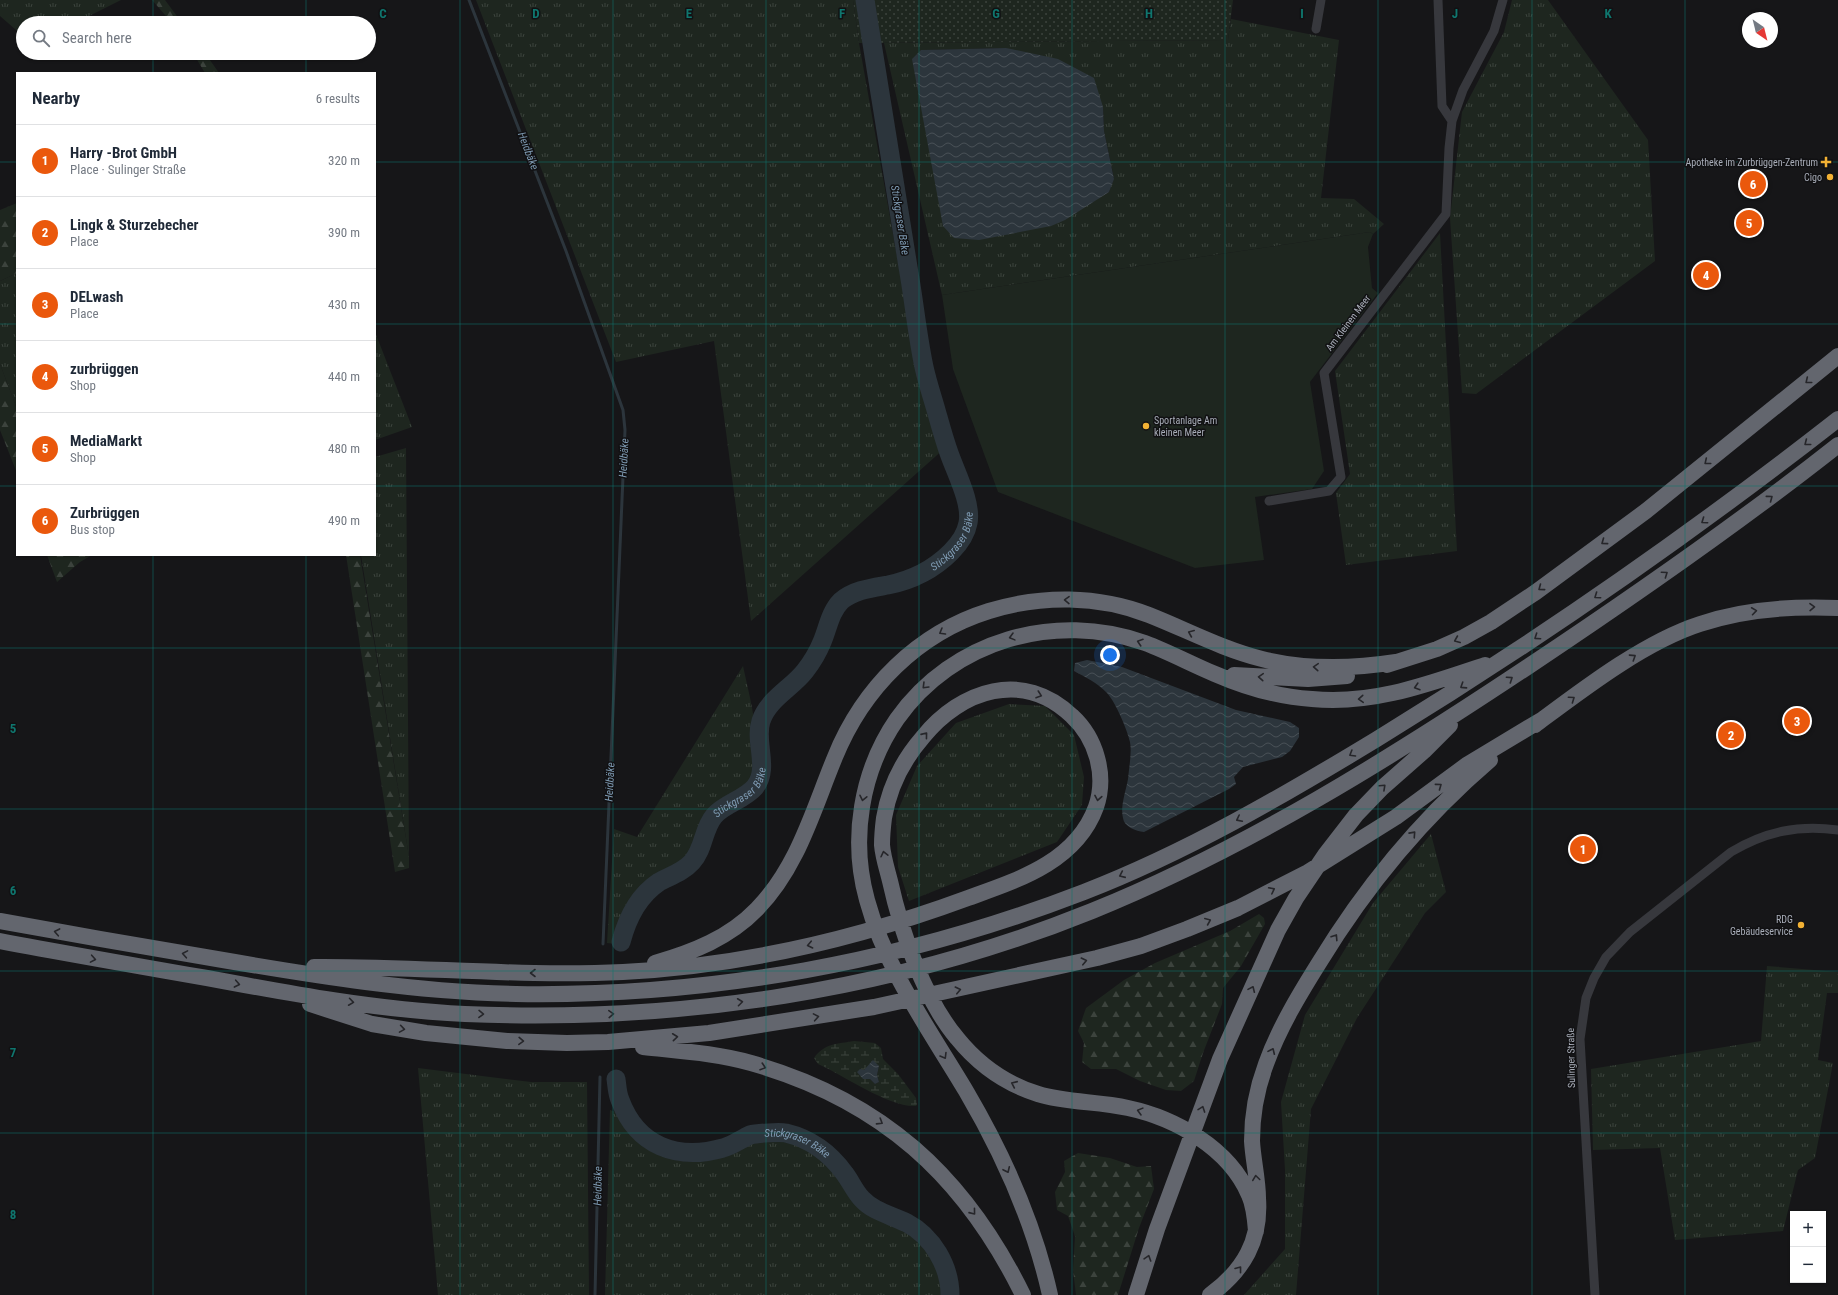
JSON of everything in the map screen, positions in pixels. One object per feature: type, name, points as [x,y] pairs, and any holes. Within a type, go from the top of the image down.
[{"type":"highway","points":[[1215,674],[1308,679],[1329,678],[1373,670],[1436,649],[1464,637],[1491,622],[1536,592],[1646,511],[1838,356]]},
{"type":"highway","points":[[0,921],[266,968],[404,987],[462,992],[516,994],[572,994],[655,990],[707,985],[857,961],[933,942],[1012,918],[1088,891],[1172,853],[1248,814],[1324,771],[1507,657],[1710,516],[1838,418]]},
{"type":"highway","points":[[0,941],[271,990],[397,1008],[464,1014],[595,1014],[658,1011],[766,999],[864,981],[940,961],[1019,938],[1093,910],[1172,875],[1251,835],[1331,791],[1466,708],[1633,597],[1735,525],[1838,445]]},
{"type":"highway","points":[[621,972],[694,951],[724,936],[756,910],[776,886],[796,852],[843,738],[854,717],[874,688],[898,663],[925,643],[971,617],[1020,603],[1053,600],[1087,601],[1108,604],[1147,615],[1219,646],[1263,659],[1307,666],[1347,668],[1396,662]]},
{"type":"highway","points":[[1210,1295],[1229,1280],[1241,1266],[1250,1251],[1256,1230],[1259,1205],[1252,1142],[1253,1122],[1255,1106],[1266,1064],[1295,1004],[1347,919],[1399,850],[1452,793],[1507,745],[1635,655],[1668,637],[1699,624],[1740,613],[1809,607],[1838,608]]},
{"type":"highway","points":[[1050,1295],[1023,1207],[999,1152],[966,1091],[924,1023],[888,957],[866,898],[861,869],[859,840],[861,810],[867,781],[877,753],[891,727],[908,704],[930,682],[956,662],[979,649],[1006,639],[1029,633],[1085,630],[1109,633],[1145,643],[1215,674],[1256,689],[1314,700],[1364,699],[1397,693],[1507,657]]},
{"type":"highway","points":[[266,968],[357,967],[512,973],[621,972],[701,966],[848,937],[925,914],[1001,886],[1042,867],[1067,851],[1088,827],[1098,801],[1100,775],[1094,748],[1080,723],[1060,704],[1038,694],[1014,689],[987,692],[960,703],[934,723],[909,753],[893,783],[884,817],[882,847],[892,892],[908,943],[920,973],[942,1017],[953,1034],[978,1060],[1008,1082],[1042,1095],[1127,1108],[1156,1116],[1176,1125],[1213,1149],[1234,1170],[1249,1193],[1255,1215],[1256,1230]]},
{"type":"highway","points":[[1136,1295],[1158,1229],[1220,1059],[1278,930],[1296,898],[1325,855],[1356,815],[1382,788],[1424,751],[1466,708]]},
{"type":"highway","points":[[271,990],[351,1018],[400,1029],[507,1041],[608,1042],[709,1034],[778,1024],[950,992],[1134,948],[1187,930],[1238,908],[1308,872],[1396,817],[1468,764],[1543,719]]},
{"type":"highway","points":[[608,1042],[699,1053],[750,1063],[798,1078],[842,1098],[888,1127],[928,1160],[980,1220],[1006,1259],[1023,1295]]},
{"type":"street","points":[[1316,29],[1321,0]]},
{"type":"street","name":"Am Kleinen Meer","points":[[1269,501],[1329,491],[1342,477],[1324,373],[1446,214],[1449,148],[1452,121],[1462,90],[1494,31],[1502,8],[1503,0]]},
{"type":"street","points":[[1438,3],[1442,106],[1452,121]]},
{"type":"street","name":"Sulinger Straße","points":[[1595,1295],[1580,1039],[1586,998],[1594,978],[1606,957],[1630,932],[1722,859],[1740,847],[1767,835],[1792,829],[1807,827],[1838,830]]},
{"type":"green space","points":[[0,0],[121,0],[89,16],[16,16],[16,30],[0,16]]},
{"type":"green space","points":[[152,0],[165,0],[177,16],[166,16]]},
{"type":"green space","points":[[476,0],[853,0],[859,43],[919,380],[945,448],[751,621],[714,341],[616,362]]},
{"type":"green space","points":[[853,0],[1233,0],[1228,40],[859,43]]},
{"type":"green space","points":[[1512,0],[1548,0],[1648,140],[1655,261],[1476,394],[1462,393],[1450,218],[1462,112],[1504,32]]},
{"type":"green space","points":[[1231,19],[1339,40],[1321,198],[1354,199],[1384,224],[1373,234],[1370,232],[942,295],[884,43],[1228,40]],"holes":[[[1006,48],[1103,107],[1104,131],[1114,178],[1109,192],[1087,205],[922,50]]]},
{"type":"green space","points":[[197,60],[210,60],[218,72],[204,72]]},
{"type":"green space","points":[[16,203],[16,273],[0,281],[0,210]]},
{"type":"green space","name":"Sportanlage Am kleinen Meer","points":[[1370,232],[1373,234],[1368,247],[1372,288],[1378,293],[1310,382],[1324,471],[1312,489],[1255,497],[1264,560],[1195,568],[998,492],[953,369],[942,295]]},
{"type":"green space","points":[[1440,233],[1457,551],[1346,565],[1336,493],[1350,474],[1335,371]]},
{"type":"green space","points":[[16,273],[16,406],[0,364],[0,281]]},
{"type":"green space","points":[[376,335],[412,427],[376,440]]},
{"type":"green space","points":[[0,364],[16,406],[16,470],[0,430]]},
{"type":"green space","points":[[406,448],[409,857],[361,556],[376,556],[376,457]]},
{"type":"green space","points":[[47,556],[90,556],[80,562],[57,582]]},
{"type":"green space","points":[[346,556],[360,556],[409,857],[409,868],[395,872]]},
{"type":"green space","points":[[743,666],[755,727],[757,752],[755,776],[748,787],[722,804],[713,813],[708,819],[692,851],[680,865],[650,881],[638,892],[623,918],[616,944],[607,943],[614,829],[637,837]]},
{"type":"green space","points":[[1009,704],[1045,706],[1074,735],[1084,777],[1082,805],[1057,842],[909,901],[898,867],[896,815],[917,766],[956,723]]},
{"type":"green space","points":[[1431,834],[1446,892],[1425,913],[1357,1018],[1311,1109],[1296,1295],[1244,1295],[1285,1249],[1285,1170],[1281,1102],[1305,1015],[1373,903]]},
{"type":"green space","points":[[1259,914],[1264,918],[1265,924],[1241,966],[1223,988],[1222,1004],[1194,1081],[1181,1091],[1166,1090],[1140,1081],[1116,1069],[1091,1069],[1082,1062],[1084,1043],[1078,1031],[1086,1008],[1124,980],[1155,963],[1230,931]]},
{"type":"green space","points":[[1767,966],[1838,972],[1838,993],[1827,993],[1818,1060],[1833,1063],[1815,1158],[1798,1170],[1783,1231],[1675,1240],[1660,1148],[1593,1150],[1591,1069],[1761,1041]]},
{"type":"green space","points":[[854,1041],[875,1043],[881,1048],[883,1059],[898,1074],[916,1098],[916,1106],[893,1102],[867,1090],[818,1064],[814,1058],[822,1049],[832,1045]],"holes":[[[869,1066],[879,1066],[877,1075],[879,1082],[875,1084],[870,1079],[863,1079],[861,1076],[864,1070]]]},
{"type":"green space","points":[[418,1068],[531,1082],[587,1082],[589,1295],[438,1295]]},
{"type":"green space","points":[[610,1110],[618,1113],[654,1153],[680,1161],[702,1157],[749,1141],[767,1140],[791,1143],[814,1153],[833,1167],[859,1203],[873,1213],[898,1223],[923,1238],[941,1263],[946,1284],[946,1295],[605,1295]]},
{"type":"green space","points":[[1078,1153],[1110,1158],[1137,1167],[1151,1166],[1154,1189],[1139,1228],[1118,1295],[1076,1295],[1073,1270],[1075,1236],[1068,1216],[1057,1210],[1055,1192],[1065,1172],[1064,1161]]},
{"type":"water","points":[[1006,48],[1058,59],[1094,78],[1103,107],[1104,131],[1114,179],[1109,192],[1065,220],[1051,226],[979,240],[954,238],[943,226],[912,59],[921,50]]},
{"type":"water","points":[[1087,660],[1122,667],[1236,710],[1290,722],[1299,728],[1299,737],[1290,751],[1282,757],[1243,767],[1234,777],[1236,784],[1229,789],[1144,832],[1134,830],[1126,824],[1122,813],[1130,760],[1131,746],[1129,737],[1117,709],[1107,693],[1096,683],[1074,671],[1075,663]]},
{"type":"water","points":[[873,1060],[879,1066],[877,1075],[879,1082],[875,1084],[870,1079],[863,1079],[857,1072],[860,1069],[864,1070]]},
{"type":"waterway","name":"Heidbäke","points":[[469,0],[566,251],[623,410],[625,430],[603,944]]},
{"type":"waterway","name":"Stickgraser Bäke","points":[[621,942],[630,917],[639,901],[645,894],[659,882],[681,871],[692,862],[699,851],[710,821],[714,816],[724,808],[746,795],[755,787],[761,772],[762,763],[759,729],[764,713],[769,706],[800,677],[810,664],[817,653],[837,605],[851,594],[869,588],[906,580],[930,569],[954,549],[966,531],[969,515],[966,497],[944,437],[922,355],[865,0]]},
{"type":"waterway","name":"Heidbäke","points":[[595,1295],[600,1077]]},
{"type":"waterway","name":"Stickgraser Bäke","points":[[616,1079],[619,1097],[627,1116],[637,1129],[648,1139],[675,1151],[706,1152],[726,1147],[750,1135],[763,1133],[786,1133],[812,1143],[826,1153],[839,1166],[862,1199],[877,1210],[907,1223],[932,1244],[947,1273],[950,1295]]},
{"type":"place","name":"Apotheke im Zurbrüggen-Zentrum","points":[[1826,162]]},
{"type":"place","name":"Cigo","points":[[1830,177]]},
{"type":"place","name":"Zurbrüggen","points":[[1753,184]]},
{"type":"place","name":"MediaMarkt","points":[[1749,223]]},
{"type":"place","name":"zurbrüggen","points":[[1706,275]]},
{"type":"place","name":"Sportanlage Am kleinen Meer","points":[[1146,426]]},
{"type":"place","name":"DELwash","points":[[1797,721]]},
{"type":"place","name":"Lingk & Sturzebecher","points":[[1731,735]]},
{"type":"place","name":"Harry -Brot GmbH","points":[[1583,849]]},
{"type":"place","name":"RDG Gebäudeservice","points":[[1801,925]]}]
